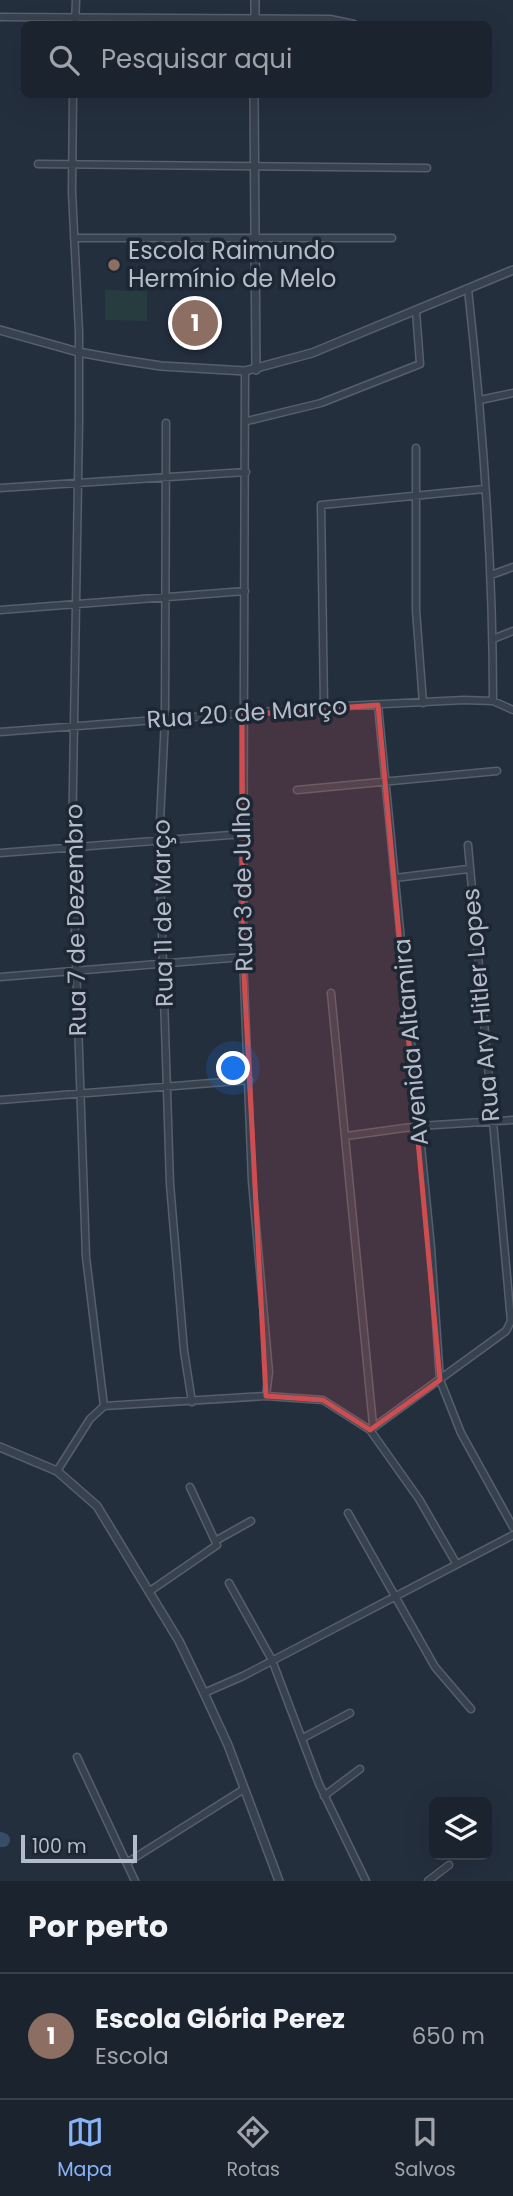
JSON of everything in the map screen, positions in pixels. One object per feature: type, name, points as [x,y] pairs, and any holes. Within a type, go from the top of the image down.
[{"type":"street","points":[[75,21],[76,0]]},
{"type":"street","points":[[255,0],[255,21]]},
{"type":"street","points":[[0,17],[346,21]]},
{"type":"street","name":"Rua 7 de Dezembro","points":[[74,98],[74,238],[78,352],[72,846],[86,1257],[104,1406]]},
{"type":"street","points":[[254,98],[252,239],[256,370]]},
{"type":"street","points":[[38,163],[427,168]]},
{"type":"street","points":[[74,238],[392,238]]},
{"type":"street","points":[[0,330],[78,352],[161,366],[256,370],[313,353],[513,270]]},
{"type":"street","points":[[468,289],[480,400],[491,575],[493,701],[513,710]]},
{"type":"street","points":[[247,421],[321,403],[420,364],[416,311]]},
{"type":"street","name":"Rua 3 de Julho","points":[[245,371],[247,421],[242,715],[243,957],[252,1181],[269,1372],[266,1396]]},
{"type":"street","points":[[480,400],[513,393]]},
{"type":"street","name":"Rua 11 de Março","points":[[166,423],[165,719],[159,842],[172,1222],[192,1402]]},
{"type":"street","points":[[416,448],[416,611],[423,703]]},
{"type":"street","points":[[0,488],[246,472]]},
{"type":"street","points":[[324,707],[321,505],[484,489]]},
{"type":"street","points":[[491,575],[513,567]]},
{"type":"street","points":[[0,610],[245,591]]},
{"type":"street","points":[[493,639],[513,631]]},
{"type":"street","name":"Rua 20 de Março","points":[[0,732],[74,724],[242,715],[324,707],[493,701]]},
{"type":"street","name":"Avenida Altamira","points":[[379,705],[440,1380],[461,1433],[513,1527]]},
{"type":"street","points":[[296,790],[497,771]]},
{"type":"street","points":[[0,853],[243,834]]},
{"type":"street","name":"Rua Ary Hitler Lopes","points":[[440,1380],[506,1331],[511,1316],[468,869],[468,845]]},
{"type":"street","points":[[396,878],[468,869]]},
{"type":"street","points":[[0,977],[243,957]]},
{"type":"street","points":[[331,993],[371,1427]]},
{"type":"street","points":[[0,1100],[249,1080]]},
{"type":"street","points":[[346,1136],[419,1126],[513,1120]]},
{"type":"street","points":[[371,1427],[440,1380]]},
{"type":"street","points":[[57,1471],[90,1419],[104,1406],[266,1396],[323,1399],[371,1427],[419,1499],[456,1563]]},
{"type":"street","points":[[0,1447],[57,1471],[97,1506],[150,1591],[204,1692],[279,1881]]},
{"type":"street","points":[[190,1487],[217,1542]]},
{"type":"street","points":[[348,1513],[435,1667],[471,1709]]},
{"type":"street","points":[[150,1591],[217,1542],[251,1521]]},
{"type":"street","points":[[204,1692],[272,1660],[513,1535]]},
{"type":"street","points":[[229,1583],[272,1660],[324,1796],[366,1881]]},
{"type":"street","points":[[303,1738],[350,1713]]},
{"type":"street","points":[[77,1757],[135,1881]]},
{"type":"street","points":[[324,1796],[360,1769]]},
{"type":"street","points":[[128,1862],[244,1789]]},
{"type":"street","points":[[428,1881],[449,1865]]},
{"type":"highlighted area","points":[[378,705],[440,1380],[370,1430],[323,1400],[266,1396],[243,957],[242,715]]},
{"type":"green space","points":[[105,290],[147,291],[147,321],[105,320]]},
{"type":"waterway","points":[[0,1839],[3,1840],[0,1840]]},
{"type":"place","name":"Escola Raimundo Hermínio de Melo","points":[[114,265]]},
{"type":"place","name":"Escola Glória Perez","points":[[195,323]]}]
